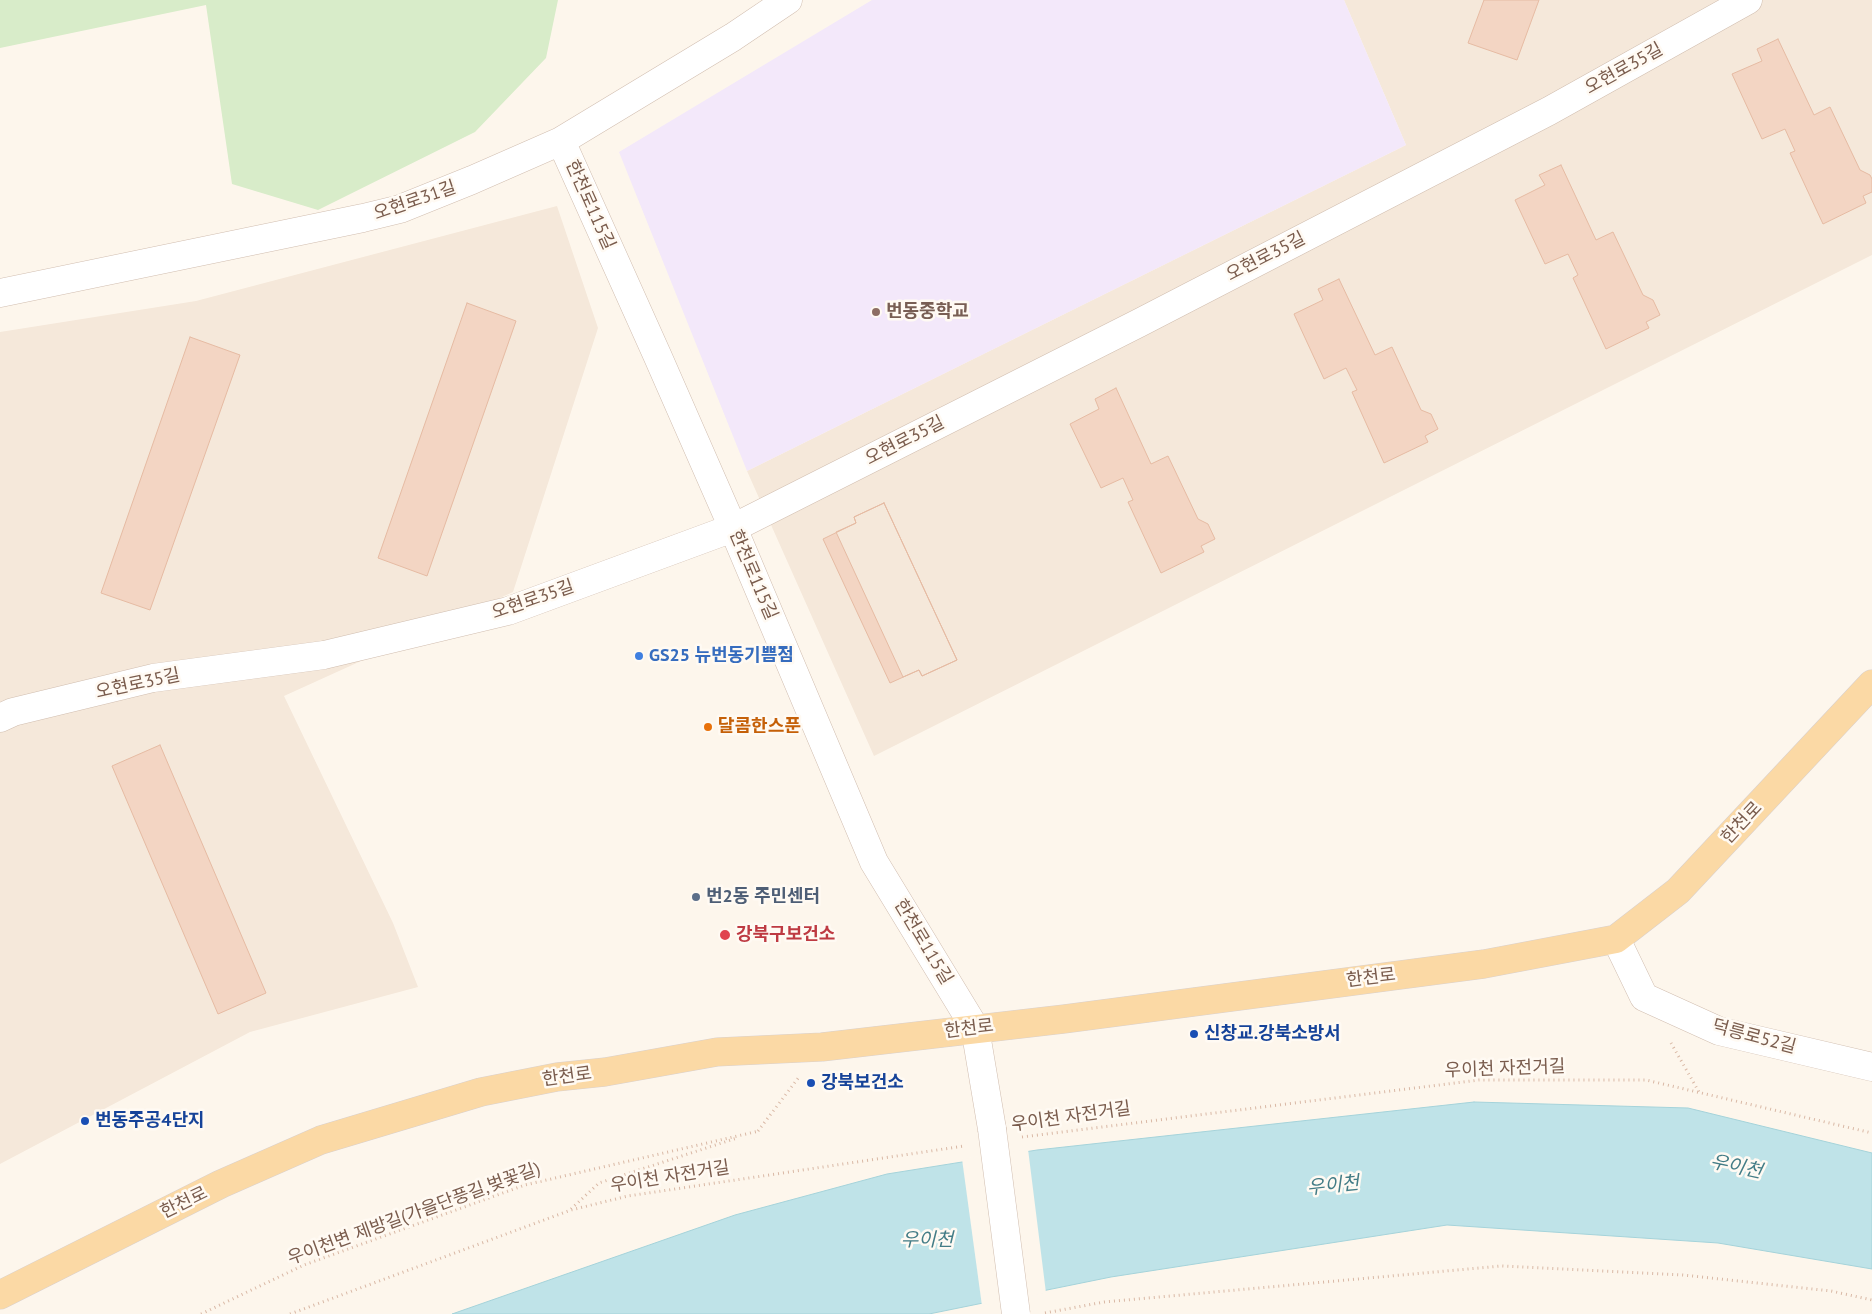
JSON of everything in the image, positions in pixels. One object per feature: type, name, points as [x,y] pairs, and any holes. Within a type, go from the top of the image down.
[{"type":"main road","name":"한천로","points":[[0,1295],[250,1171],[321,1140],[481,1092],[557,1077],[605,1072],[717,1052],[822,1047],[1064,1018],[1484,964],[1616,939],[1678,891],[1872,684]]},
{"type":"street","name":"오현로31길","points":[[0,293],[391,211],[472,180],[561,140],[725,42],[788,0]]},
{"type":"street","name":"오현로35길","points":[[0,718],[13,712],[153,678],[324,655],[508,612],[733,528],[1139,323],[1549,111],[1748,0]]},
{"type":"street","name":"한천로115길","points":[[561,140],[733,528],[874,862],[975,1028]]},
{"type":"street","name":"덕릉로52길","points":[[1616,939],[1644,997],[1719,1031],[1872,1067]]},
{"type":"street","points":[[975,1028],[1004,1133],[1016,1314]]},
{"type":"path","points":[[571,1210],[599,1183],[759,1131],[822,1047]]},
{"type":"path","name":"우이천 자전거길","points":[[1004,1133],[1479,1080],[1646,1080],[1872,1133]]},
{"type":"path","name":"우이천변 제방길(가을단풍길,벚꽃길)","points":[[202,1314],[304,1265],[525,1185],[759,1131]]},
{"type":"path","name":"우이천 자전거길","points":[[290,1314],[571,1210],[628,1196],[968,1145]]},
{"type":"path","points":[[1041,1314],[1104,1302],[1501,1266],[1683,1275],[1831,1291],[1872,1300]]},
{"type":"shaded area","name":"번동중학교","points":[[872,0],[1344,0],[1406,145],[747,471],[619,152]]},
{"type":"shaded area","points":[[1344,0],[1872,0],[1872,255],[874,756],[747,471],[1406,145]]},
{"type":"shaded area","name":"번동주공4단지","points":[[557,206],[598,328],[513,592],[284,696],[393,923],[418,987],[250,1032],[0,1164],[0,332],[196,301]]},
{"type":"green space","points":[[0,0],[558,0],[546,58],[475,132],[318,210],[232,184],[206,5],[0,48]]},
{"type":"water","name":"우이천","points":[[1474,1102],[1688,1108],[1872,1153],[1872,1269],[1718,1243],[1447,1225],[1111,1277],[929,1314],[452,1314],[735,1215],[887,1174],[1037,1150]]},
{"type":"pier","points":[[1028,1149],[1046,1293],[982,1306],[962,1159]]},
{"type":"building","points":[[1484,0],[1539,0],[1517,60],[1468,43]]},
{"type":"building","points":[[1778,39],[1814,115],[1830,107],[1860,170],[1870,175],[1872,179],[1872,192],[1863,196],[1866,203],[1823,224],[1790,153],[1795,151],[1785,129],[1762,139],[1732,74],[1762,61],[1757,49]]},
{"type":"building","points":[[1561,165],[1596,240],[1613,232],[1643,295],[1653,300],[1660,315],[1646,322],[1649,328],[1606,349],[1573,278],[1578,275],[1568,254],[1545,264],[1515,200],[1545,185],[1539,175]]},
{"type":"building","points":[[1339,279],[1375,355],[1392,347],[1421,410],[1431,414],[1438,429],[1425,436],[1428,442],[1384,463],[1352,392],[1357,390],[1346,368],[1324,379],[1294,314],[1323,300],[1318,289]]},
{"type":"building","points":[[467,303],[516,321],[427,576],[378,558]]},
{"type":"building","points":[[190,337],[240,355],[150,610],[101,593]]},
{"type":"building","points":[[1116,388],[1151,464],[1168,456],[1198,519],[1208,524],[1215,539],[1201,546],[1204,552],[1161,573],[1128,502],[1133,500],[1123,478],[1101,488],[1070,424],[1099,409],[1095,399]]},
{"type":"building","points":[[884,503],[957,660],[922,676],[919,670],[903,677],[836,532],[856,523],[854,517]]},
{"type":"building","points":[[884,503],[957,660],[922,676],[919,670],[890,683],[823,539],[856,523],[854,517]]},
{"type":"building","points":[[160,745],[266,993],[218,1014],[112,766]]},
{"type":"place","name":"번동중학교","points":[[876,312]]},
{"type":"place","name":"GS25 뉴번동기쁨점","points":[[639,656]]},
{"type":"place","name":"달콤한스푼","points":[[708,727]]},
{"type":"place","name":"번2동 주민센터","points":[[696,897]]},
{"type":"place","name":"강북구보건소","points":[[725,935]]},
{"type":"place","name":"신창교.강북소방서","points":[[1194,1034]]},
{"type":"place","name":"강북보건소","points":[[811,1083]]},
{"type":"place","name":"번동주공4단지","points":[[85,1121]]}]
